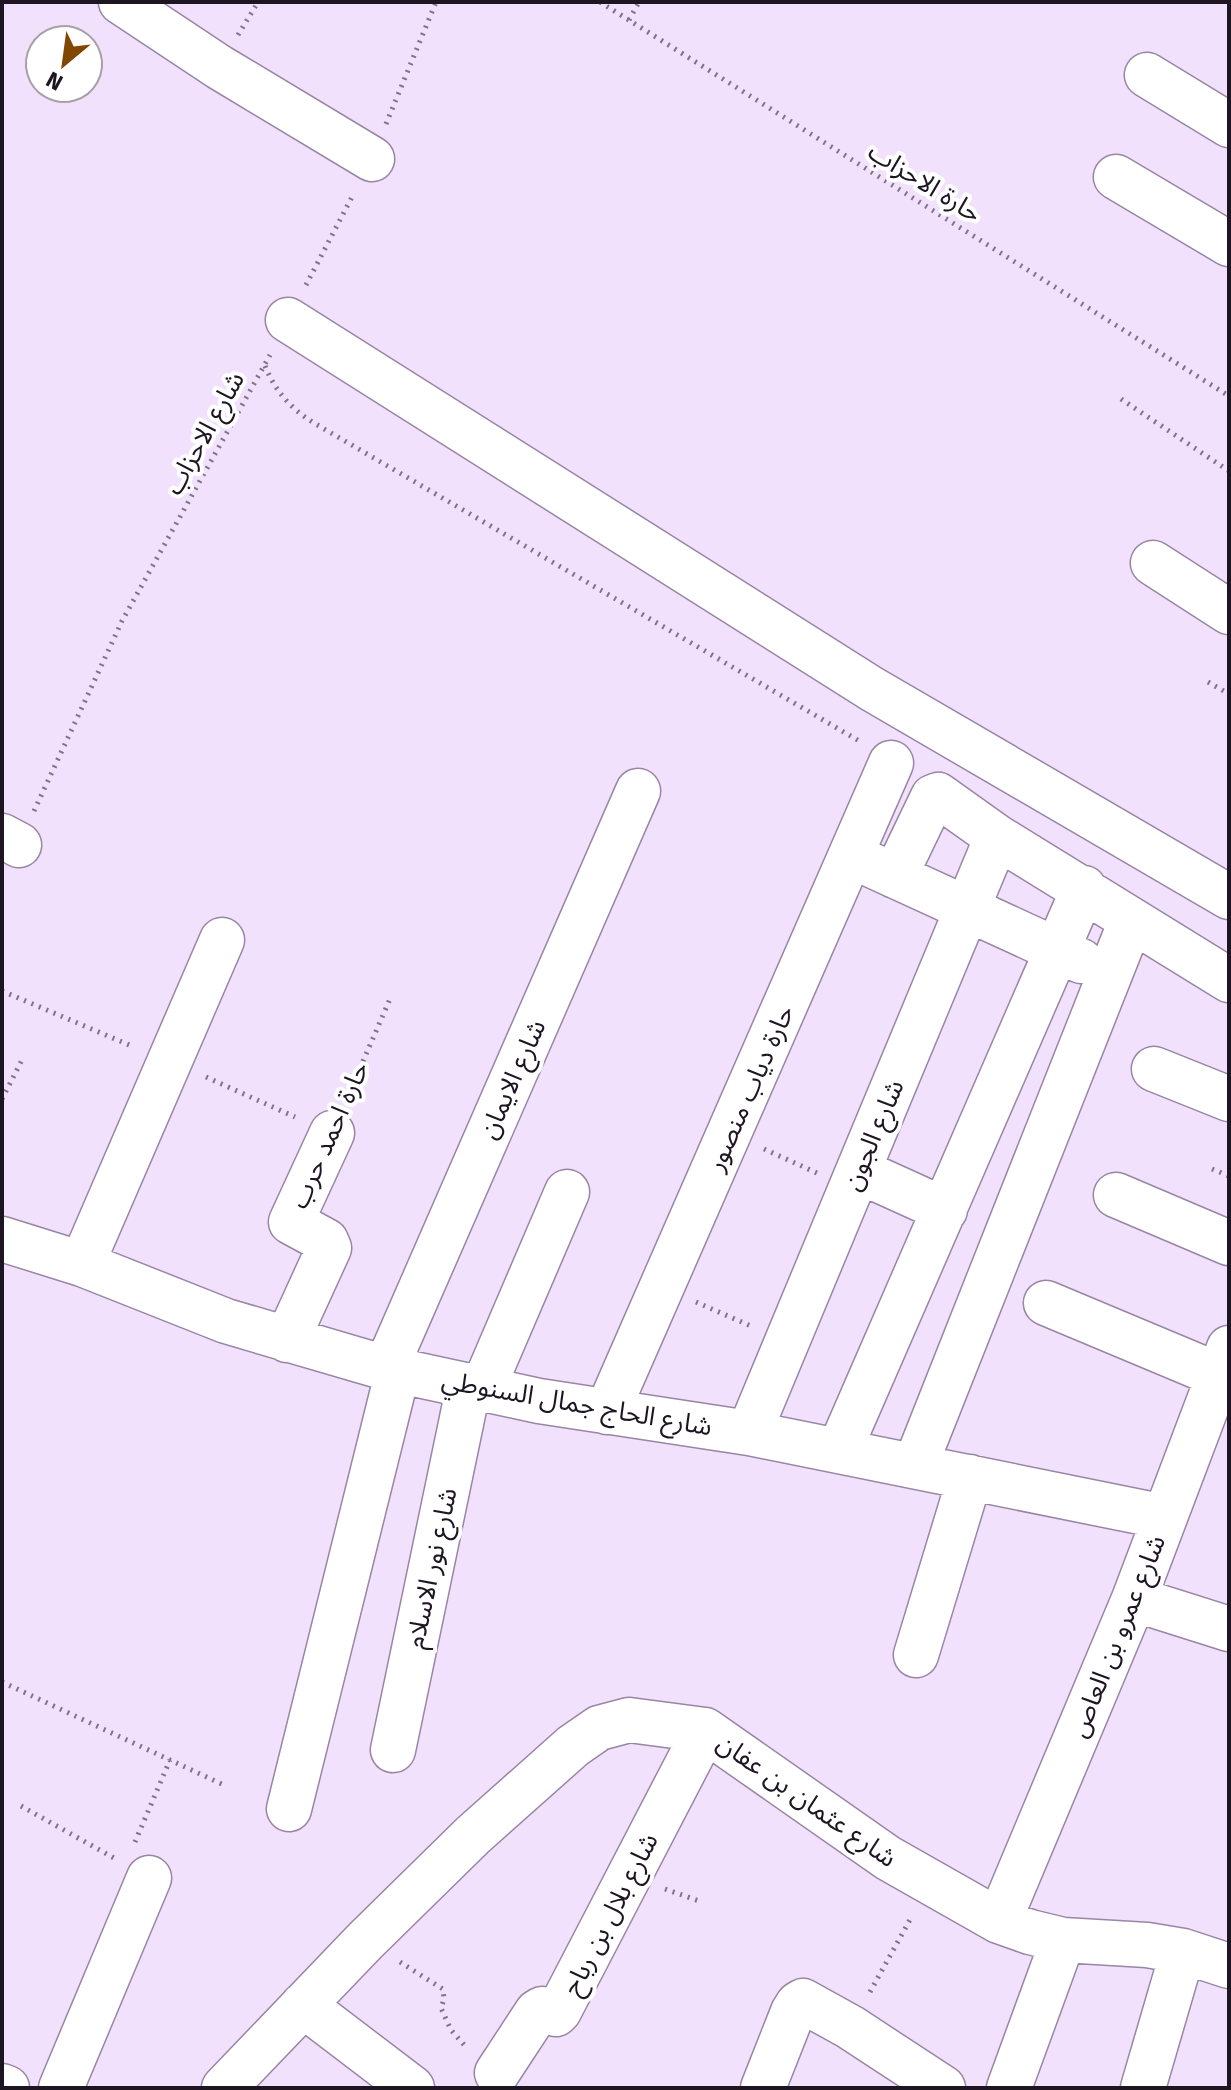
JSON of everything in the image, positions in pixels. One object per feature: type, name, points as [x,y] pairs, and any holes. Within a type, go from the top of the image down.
[{"type":"street","points":[[121,2],[219,67],[372,159]]},
{"type":"street","points":[[1147,75],[1229,125]]},
{"type":"street","points":[[1116,177],[1229,244]]},
{"type":"street","points":[[288,320],[872,689],[1229,897]]},
{"type":"street","points":[[1153,563],[1229,612]]},
{"type":"street","name":"حارة دياب منصور","points":[[607,1412],[891,763]]},
{"type":"street","name":"شارع الايمان","points":[[289,1809],[392,1369],[638,791]]},
{"type":"street","points":[[895,876],[935,795],[997,837],[1229,980]]},
{"type":"street","name":"شارع الجون","points":[[749,1433],[997,837]]},
{"type":"street","points":[[852,857],[1109,972]]},
{"type":"street","points":[[839,1451],[1084,888]]},
{"type":"street","points":[[915,1466],[1131,921]]},
{"type":"street","points":[[82,1264],[222,940]]},
{"type":"street","points":[[1154,1069],[1229,1099]]},
{"type":"street","name":"حارة احمد حرب","points":[[287,1340],[329,1248],[326,1241],[291,1222],[332,1133]]},
{"type":"street","points":[[855,1180],[945,1210]]},
{"type":"street","name":"شارع نور الاسلام","points":[[393,1750],[476,1387],[567,1192]]},
{"type":"street","points":[[1116,1195],[1229,1243]]},
{"type":"street","name":"شارع الحاج جمال السنوطي","points":[[2,1239],[82,1264],[211,1315],[392,1369],[607,1412],[749,1433],[1165,1517]]},
{"type":"street","points":[[1046,1303],[1222,1380]]},
{"type":"street","name":"شارع عمرو بن العاص","points":[[999,1921],[1222,1380]]},
{"type":"street","points":[[916,1655],[970,1477]]},
{"type":"street","points":[[1134,1599],[1229,1629]]},
{"type":"street","name":"شارع عثمان بن عفان","points":[[224,2088],[365,1941],[473,1835],[573,1746],[599,1728],[629,1720],[705,1730],[888,1858],[999,1921],[1063,1940],[1101,1941],[1183,1951],[1229,1966]]},
{"type":"street","name":"شارع بلال بن رباح","points":[[497,2073],[537,2012],[542,2009],[556,2014],[559,2011],[705,1730]]},
{"type":"street","points":[[61,2088],[138,1871]]},
{"type":"street","points":[[1009,2088],[1063,1940]]},
{"type":"street","points":[[1143,2088],[1183,1951]]},
{"type":"street","points":[[763,2088],[798,2004],[807,2002],[943,2088]]},
{"type":"street","points":[[303,2005],[412,2088]]},
{"type":"path","name":"شارع الاحزاب","points":[[10,840],[122,621],[265,365],[372,159],[436,2]]},
{"type":"path","name":"حارة الاحزاب","points":[[600,2],[1229,396]]},
{"type":"path","points":[[629,20],[639,2]]},
{"type":"path","points":[[265,365],[283,400],[306,418],[886,757],[891,763]]},
{"type":"path","points":[[1121,399],[1229,471]]},
{"type":"path","points":[[1208,682],[1229,694]]},
{"type":"path","name":"حارة احمد حرب","points":[[332,1133],[390,999]]},
{"type":"path","points":[[2,1099],[22,1060]]},
{"type":"path","points":[[730,1134],[855,1180]]},
{"type":"path","points":[[1212,1169],[1229,1176]]},
{"type":"path","points":[[663,1286],[787,1343]]},
{"type":"path","points":[[2,1682],[226,1786]]},
{"type":"path","points":[[21,1806],[138,1871],[170,1760]]},
{"type":"path","points":[[850,2027],[931,1882]]},
{"type":"path","points":[[365,1941],[443,1989],[441,2008],[451,2030],[468,2050],[497,2073]]}]
